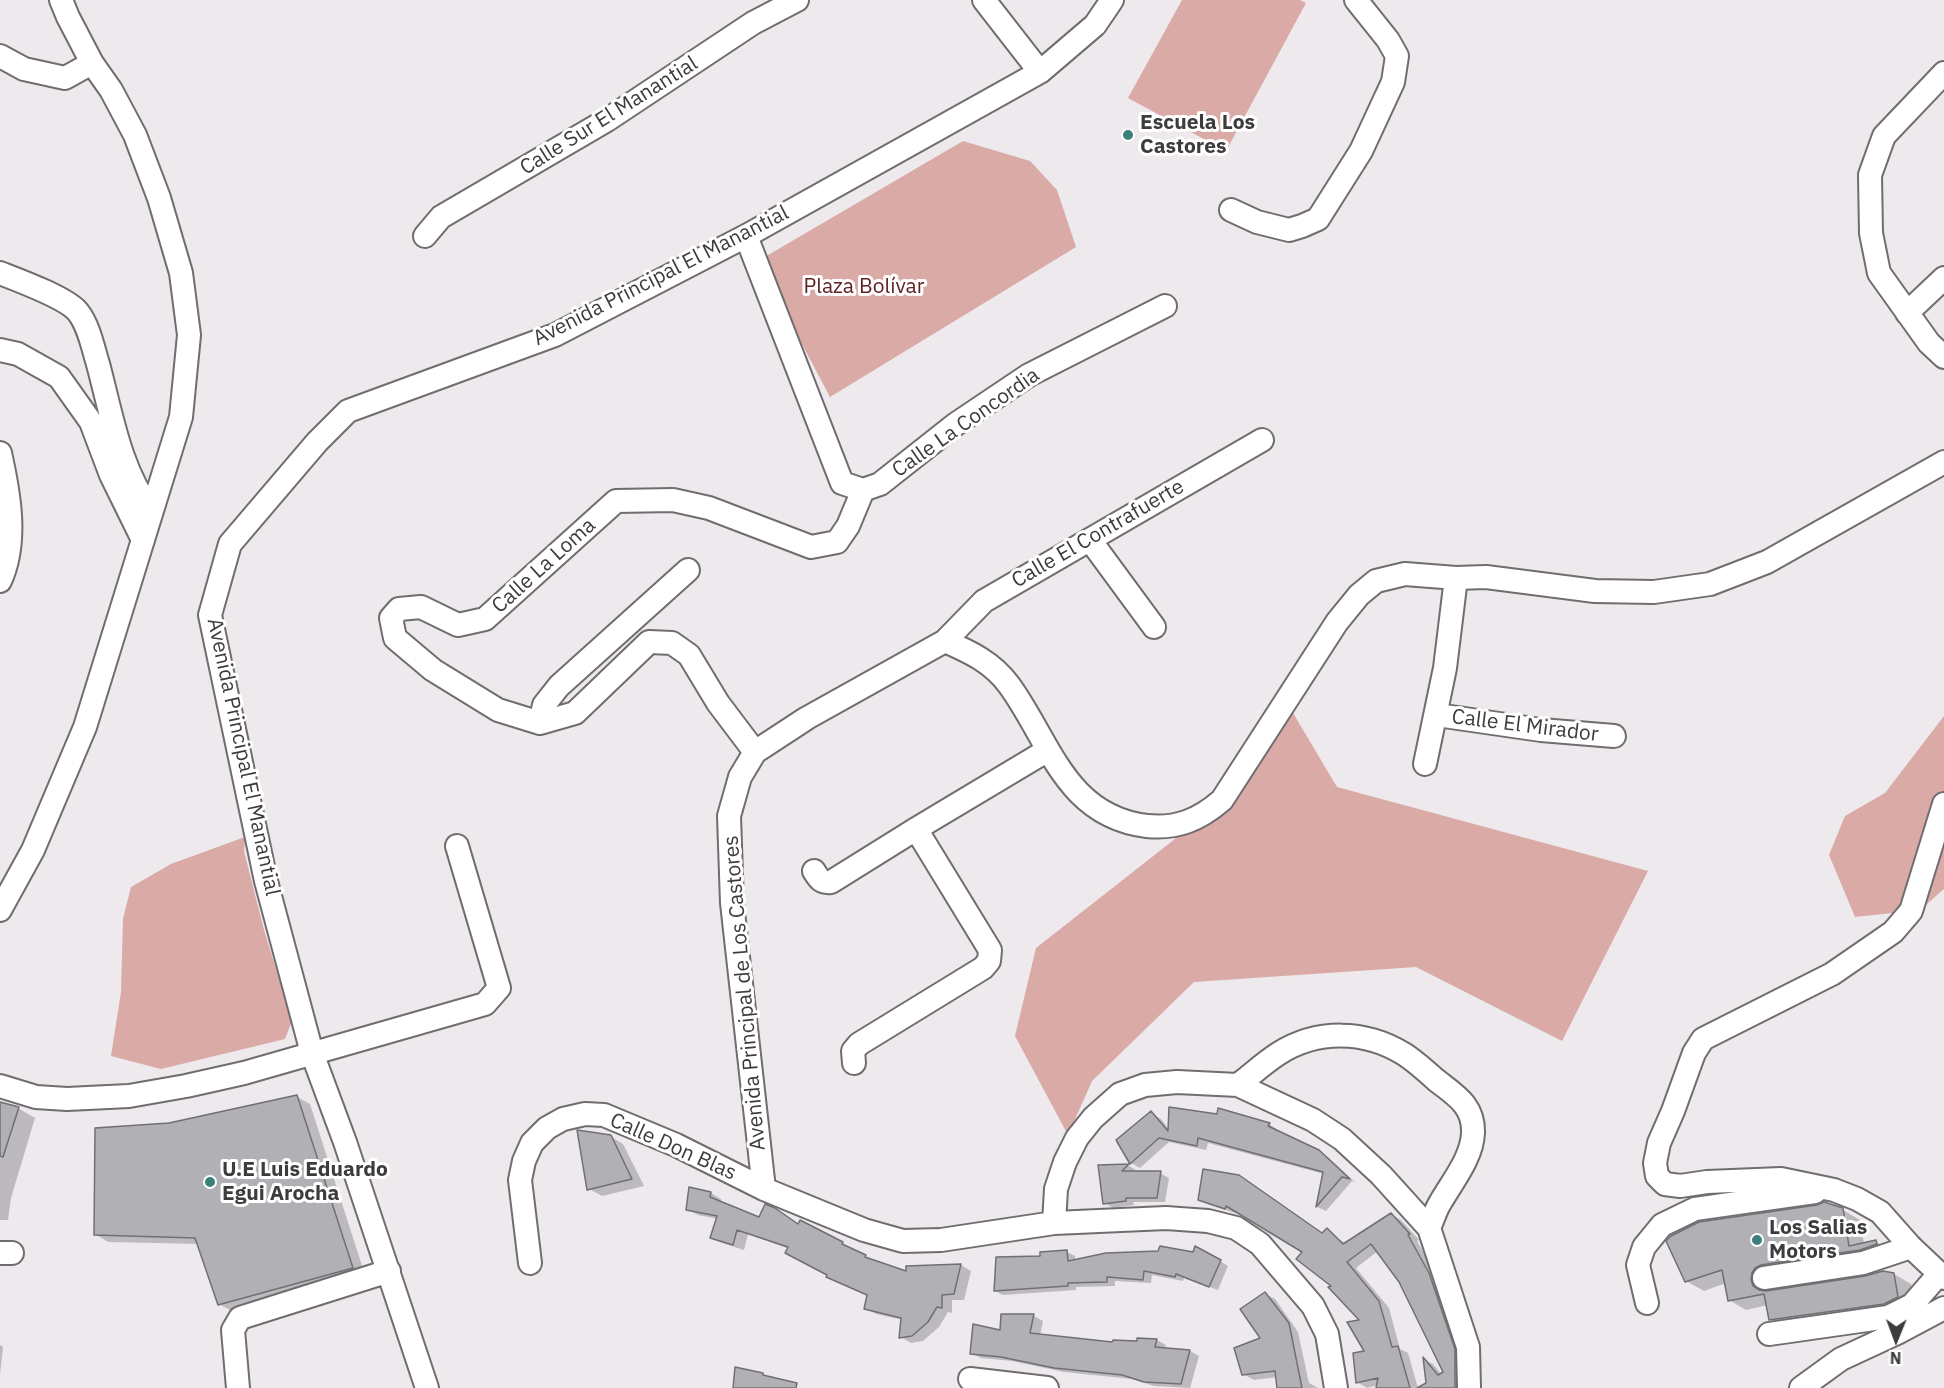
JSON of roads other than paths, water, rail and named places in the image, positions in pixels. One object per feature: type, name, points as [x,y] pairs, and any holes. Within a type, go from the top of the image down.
[{"type":"street","points":[[0,910],[33,850],[85,727],[181,417],[189,335],[181,273],[159,198],[135,135],[111,90],[92,63],[61,0]]},
{"type":"street","name":"Calle Sur El Manantial","points":[[425,236],[441,217],[556,151],[753,23],[797,0]]},
{"type":"street","points":[[984,0],[1041,72]]},
{"type":"street","name":"Avenida Principal El Manantial","points":[[427,1388],[312,1053],[266,881],[210,615],[230,544],[317,442],[348,411],[555,334],[746,236],[1041,72],[1095,25],[1112,0]]},
{"type":"street","points":[[1232,210],[1257,222],[1288,230],[1318,219],[1361,151],[1393,82],[1396,57],[1388,40],[1356,0]]},
{"type":"street","points":[[0,56],[24,69],[65,78],[92,63]]},
{"type":"street","points":[[1944,73],[1884,136],[1870,175],[1871,233],[1879,273],[1929,343],[1944,357]]},
{"type":"street","points":[[746,236],[842,483],[863,490]]},
{"type":"street","points":[[0,273],[58,299],[78,312],[90,336],[127,467],[139,494],[152,510]]},
{"type":"street","points":[[1907,314],[1944,278]]},
{"type":"street","name":"Calle La Concordia","points":[[863,490],[880,484],[956,424],[1029,375],[1165,306]]},
{"type":"street","points":[[0,350],[18,354],[59,377],[91,422],[111,475],[143,540]]},
{"type":"street","name":"Calle El Contrafuerte","points":[[945,641],[984,601],[1262,440]]},
{"type":"street","points":[[0,453],[7,483],[10,533],[7,565],[0,581]]},
{"type":"street","points":[[945,641],[976,655],[994,668],[1008,684],[1061,772],[1088,802],[1127,824],[1164,828],[1206,814],[1222,800],[1308,666],[1359,595],[1376,581],[1405,574],[1456,578],[1486,577],[1607,591],[1654,592],[1710,584],[1767,562],[1944,462]]},
{"type":"street","name":"Calle La Loma","points":[[540,723],[498,710],[433,670],[395,638],[391,618],[399,609],[421,607],[458,625],[484,619],[616,501],[673,500],[709,508],[811,547],[837,542],[849,526],[863,490]]},
{"type":"street","points":[[1090,540],[1154,627]]},
{"type":"street","points":[[688,570],[559,686],[544,705],[540,723],[575,713],[649,642],[672,643],[689,655],[718,703],[755,752]]},
{"type":"street","name":"Calle El Mirador","points":[[1425,764],[1446,668],[1456,578]]},
{"type":"street","name":"Avenida Principal de Los Castores","points":[[764,1189],[732,903],[729,816],[740,777],[755,752],[807,718],[945,641]]},
{"type":"street","name":"Calle El Mirador","points":[[1437,715],[1541,730],[1614,736]]},
{"type":"street","points":[[814,871],[825,883],[831,882],[1048,750]]},
{"type":"street","points":[[1769,1334],[1888,1317],[1912,1305],[1942,1276],[1911,1247],[1880,1212],[1857,1199],[1834,1190],[1780,1179],[1707,1182],[1680,1186],[1665,1184],[1657,1176],[1655,1163],[1659,1143],[1694,1053],[1703,1039],[1832,974],[1893,932],[1911,911],[1944,804]]},
{"type":"street","points":[[854,1063],[853,1052],[859,1044],[982,968],[989,961],[990,950],[916,829]]},
{"type":"street","points":[[0,1086],[36,1097],[67,1099],[129,1096],[244,1073],[485,1004],[499,988],[457,846]]},
{"type":"street","points":[[1238,1085],[1279,1053],[1306,1041],[1330,1035],[1353,1035],[1376,1040],[1404,1054],[1465,1104],[1472,1118],[1473,1134],[1470,1152],[1438,1206],[1429,1228]]},
{"type":"street","points":[[1054,1223],[1056,1189],[1065,1162],[1077,1138],[1093,1118],[1120,1094],[1145,1085],[1177,1082],[1238,1085],[1313,1120],[1342,1139],[1381,1175],[1429,1228],[1468,1347],[1469,1388]]},
{"type":"street","name":"Calle Don Blas","points":[[530,1263],[520,1180],[524,1161],[532,1143],[547,1128],[563,1119],[585,1114],[604,1115],[676,1145],[764,1189]]},
{"type":"street","points":[[764,1189],[864,1230],[903,1241],[941,1240],[1054,1223],[1166,1218],[1208,1221],[1236,1228],[1260,1244],[1313,1306],[1327,1334],[1336,1388]]},
{"type":"street","points":[[1647,1304],[1638,1265],[1644,1247],[1662,1225],[1695,1209],[1834,1190]]},
{"type":"street","points":[[1764,1278],[1863,1263],[1911,1247]]},
{"type":"street","points":[[238,1388],[233,1330],[240,1318],[389,1272]]},
{"type":"street","points":[[1801,1388],[1841,1359],[1944,1308]]},
{"type":"street","points":[[970,1379],[1047,1388]]},
{"type":"place","name":"Escuela Los Castores","points":[[1128,135]]},
{"type":"place","name":"U.E Luis Eduardo Egui Arocha","points":[[210,1182]]},
{"type":"place","name":"Los Salias Motors","points":[[1757,1240]]},
{"type":"park label","name":"Plaza Bolívar","points":[[864,287]]}]
